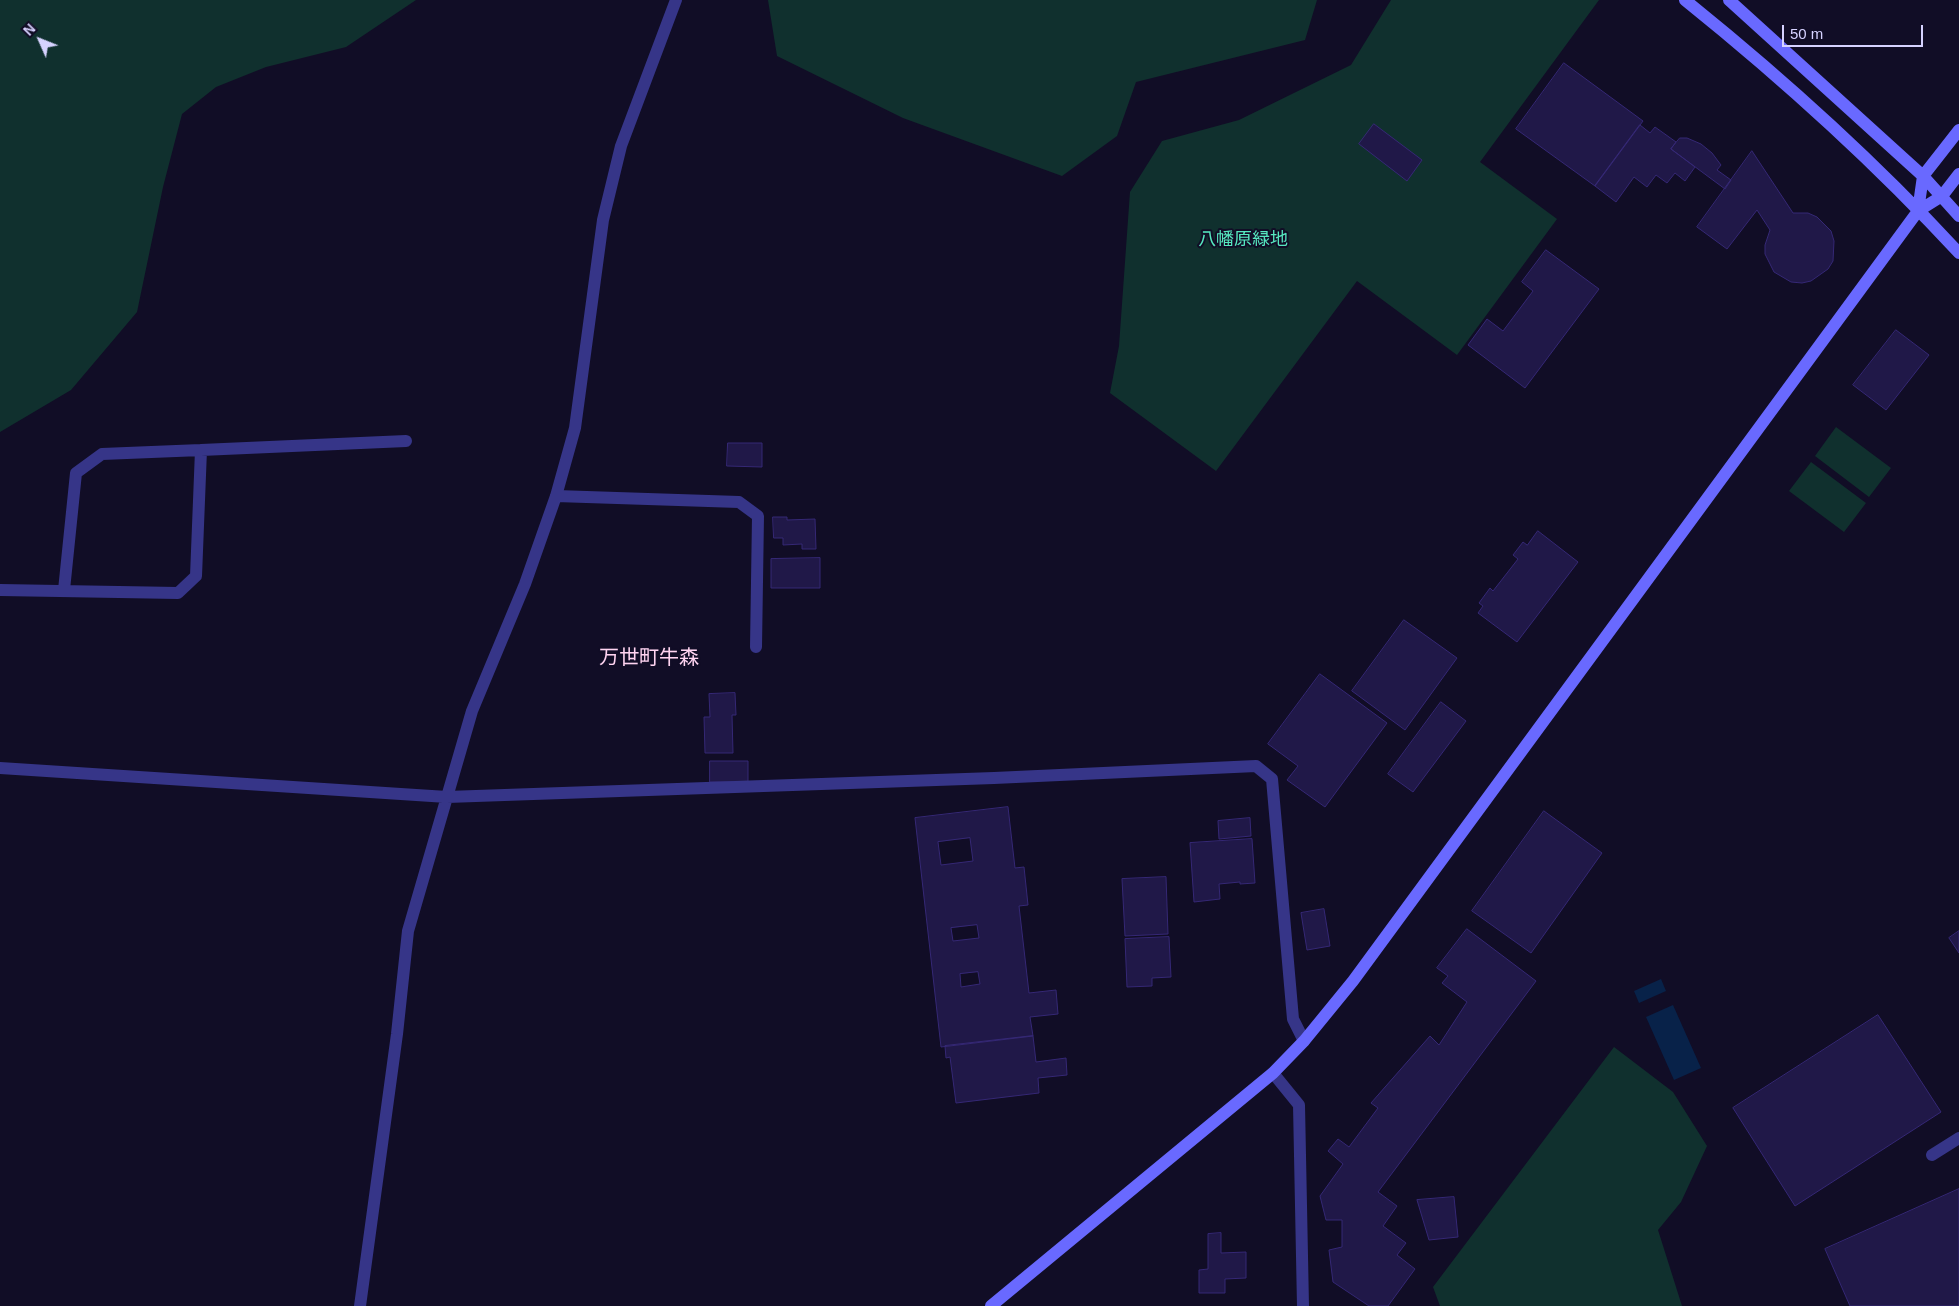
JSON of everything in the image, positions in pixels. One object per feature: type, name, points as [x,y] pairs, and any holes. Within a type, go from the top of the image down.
[{"type":"street","points":[[360,1306],[388,1108],[408,930],[472,711],[525,584],[556,496],[575,428],[603,220],[621,146],[676,0]]},
{"type":"street","points":[[1685,0],[1757,58],[1881,173],[1959,253]]},
{"type":"street","points":[[1729,0],[1923,176],[1959,216]]},
{"type":"street","points":[[1918,211],[1923,176],[1959,130]]},
{"type":"street","points":[[991,1306],[1273,1073],[1304,1041],[1353,981],[1918,211],[1942,196],[1959,174]]},
{"type":"street","points":[[64,590],[76,472],[102,454],[406,441]]},
{"type":"street","points":[[0,590],[178,593],[196,576],[201,450]]},
{"type":"street","points":[[556,496],[739,502],[746,506],[758,516],[756,647]]},
{"type":"street","points":[[0,768],[447,797],[994,778],[1256,766],[1272,779],[1293,1019],[1304,1041]]},
{"type":"street","points":[[1273,1073],[1299,1105],[1303,1306]]},
{"type":"street","points":[[1932,1155],[1959,1138]]},
{"type":"green space","points":[[0,0],[416,0],[346,47],[266,67],[216,87],[182,114],[163,187],[137,312],[71,390],[0,432]]},
{"type":"green space","points":[[768,0],[1317,0],[1305,40],[1136,82],[1117,136],[1062,176],[903,118],[777,56]]},
{"type":"green space","name":"八幡原緑地","points":[[1391,0],[1599,0],[1480,162],[1557,219],[1457,355],[1357,281],[1216,471],[1110,393],[1119,346],[1130,192],[1162,141],[1239,120],[1351,65]]},
{"type":"green space","points":[[1836,427],[1891,468],[1869,497],[1815,456]]},
{"type":"green space","points":[[1811,462],[1866,503],[1844,532],[1789,491]]},
{"type":"green space","points":[[1614,1047],[1673,1092],[1707,1146],[1681,1202],[1658,1230],[1682,1306],[1440,1306],[1433,1287]]},
{"type":"water","points":[[1661,979],[1666,991],[1639,1003],[1634,991]]},
{"type":"water","points":[[1673,1005],[1701,1068],[1674,1080],[1646,1017]]},
{"type":"building","points":[[1564,63],[1643,121],[1595,186],[1516,129]]},
{"type":"building","points":[[1374,124],[1422,160],[1407,181],[1359,144]]},
{"type":"building","points":[[1640,125],[1650,133],[1655,127],[1676,142],[1671,149],[1695,167],[1685,181],[1675,173],[1667,183],[1656,175],[1647,187],[1634,177],[1616,202],[1595,186]]},
{"type":"building","points":[[1680,138],[1687,138],[1701,144],[1712,153],[1721,165],[1717,170],[1731,180],[1725,189],[1671,149]]},
{"type":"building","points":[[1752,151],[1793,213],[1808,213],[1817,217],[1831,231],[1834,241],[1833,261],[1828,269],[1811,281],[1802,283],[1791,282],[1774,272],[1765,254],[1765,245],[1770,230],[1757,210],[1727,249],[1697,227]]},
{"type":"building","points":[[1546,250],[1599,289],[1525,388],[1468,345],[1487,319],[1503,331],[1533,291],[1522,282]]},
{"type":"building","points":[[1896,330],[1929,355],[1886,410],[1853,385]]},
{"type":"building","points":[[728,443],[762,443],[762,467],[727,466]]},
{"type":"building","points":[[773,517],[787,517],[787,520],[815,519],[816,549],[802,549],[802,544],[783,545],[783,538],[774,538]]},
{"type":"building","points":[[1538,531],[1578,562],[1517,642],[1478,613],[1483,606],[1479,603],[1490,588],[1493,591],[1518,559],[1513,555],[1523,542],[1527,545]]},
{"type":"building","points":[[820,558],[820,588],[771,588],[771,559]]},
{"type":"building","points":[[1404,620],[1457,658],[1405,730],[1352,691]]},
{"type":"building","points":[[1320,674],[1387,723],[1325,807],[1287,780],[1298,766],[1268,744]]},
{"type":"building","points":[[735,693],[736,715],[732,715],[733,753],[705,753],[704,717],[710,717],[709,694]]},
{"type":"building","points":[[1441,702],[1466,721],[1413,792],[1388,774]]},
{"type":"building","points":[[710,761],[748,761],[748,782],[710,782]]},
{"type":"building","points":[[1008,807],[1015,868],[1024,867],[1028,905],[1019,906],[1029,993],[1056,990],[1058,1014],[1030,1017],[1033,1036],[941,1047],[915,818]],"holes":[[[970,838],[973,861],[941,865],[938,842]],[[977,925],[979,938],[953,941],[951,928]],[[978,972],[980,984],[961,987],[960,974]]]},
{"type":"building","points":[[1544,811],[1602,853],[1531,953],[1472,911]]},
{"type":"building","points":[[1250,818],[1251,836],[1219,839],[1218,821]]},
{"type":"building","points":[[1252,839],[1255,883],[1219,884],[1220,899],[1194,902],[1190,843]]},
{"type":"building","points":[[1166,877],[1168,934],[1125,936],[1122,879]]},
{"type":"building","points":[[1324,909],[1330,946],[1307,950],[1301,913]]},
{"type":"building","points":[[1467,929],[1536,981],[1378,1192],[1397,1206],[1383,1226],[1406,1243],[1397,1255],[1415,1269],[1388,1306],[1369,1306],[1333,1282],[1329,1250],[1342,1247],[1342,1220],[1326,1220],[1320,1196],[1343,1164],[1328,1151],[1338,1139],[1349,1147],[1378,1108],[1371,1103],[1430,1036],[1439,1045],[1467,1002],[1442,983],[1448,976],[1437,968]]},
{"type":"building","points":[[1959,931],[1959,953],[1949,938]]},
{"type":"building","points":[[1169,937],[1171,977],[1152,978],[1152,986],[1127,987],[1125,939]]},
{"type":"building","points":[[1878,1015],[1941,1112],[1795,1206],[1733,1108]]},
{"type":"building","points":[[1033,1036],[1036,1062],[1066,1058],[1067,1075],[1038,1078],[1039,1093],[956,1103],[950,1057],[946,1058],[945,1046]]},
{"type":"building","points":[[1959,1189],[1959,1306],[1850,1306],[1825,1249]]},
{"type":"building","points":[[1454,1197],[1458,1237],[1429,1240],[1417,1200]]},
{"type":"building","points":[[1221,1233],[1221,1253],[1246,1252],[1246,1278],[1225,1279],[1225,1293],[1199,1293],[1199,1270],[1208,1269],[1208,1234]]},
{"type":"district","name":"万世町牛森","points":[[649,658]]}]
